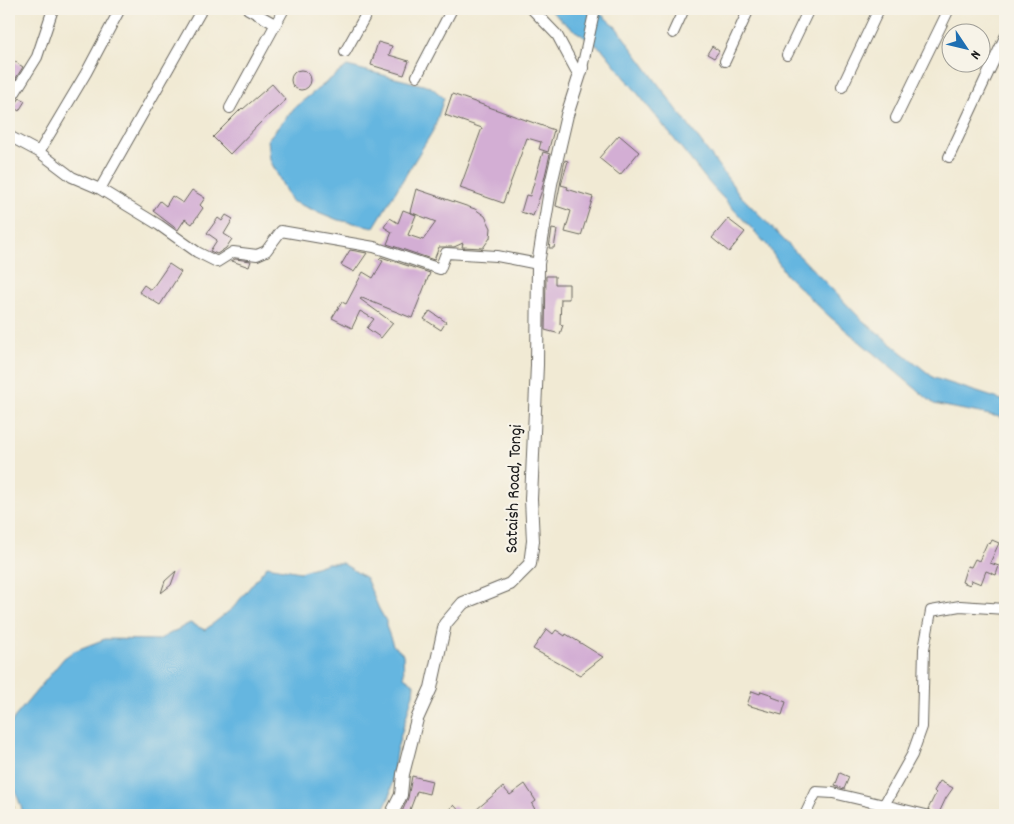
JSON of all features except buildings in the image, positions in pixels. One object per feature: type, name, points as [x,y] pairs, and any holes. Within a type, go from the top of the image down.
[{"type":"street","points":[[9,102],[37,57],[53,9]]},
{"type":"street","points":[[39,152],[86,74],[120,9]]},
{"type":"street","points":[[100,189],[202,9]]},
{"type":"street","points":[[248,9],[276,24]]},
{"type":"street","points":[[230,108],[284,9]]},
{"type":"street","points":[[345,52],[369,9]]},
{"type":"street","points":[[416,76],[452,9]]},
{"type":"street","points":[[532,9],[557,35],[580,72]]},
{"type":"street","points":[[580,72],[595,9]]},
{"type":"street","points":[[673,33],[684,9]]},
{"type":"street","points":[[725,61],[749,9]]},
{"type":"street","points":[[787,55],[808,9]]},
{"type":"street","points":[[842,87],[879,9]]},
{"type":"street","points":[[896,118],[949,9]]},
{"type":"street","points":[[949,156],[1005,36]]},
{"type":"street","name":"Sataish Road, Tongi","points":[[391,815],[401,796],[403,774],[417,719],[431,688],[445,624],[463,604],[510,584],[530,564],[533,541],[531,498],[537,365],[538,264],[551,184],[567,115],[580,72]]},
{"type":"street","points":[[9,136],[39,152],[72,177],[100,189],[198,252],[217,262],[233,252],[257,255],[266,251],[281,231],[374,247],[440,269],[446,253],[497,256],[538,264]]},
{"type":"street","points":[[884,805],[912,755],[922,726],[924,649],[931,610],[960,606],[1005,609]]},
{"type":"street","points":[[805,815],[816,792],[833,793],[926,815]]},
{"type":"street","points":[[9,806],[12,815]]},
{"type":"water","points":[[549,9],[595,9],[616,27],[740,195],[862,320],[934,378],[1005,401],[1005,418],[934,404],[829,316],[786,275],[768,246],[710,184],[603,50],[567,25]]},
{"type":"water","points":[[347,66],[431,87],[444,98],[434,129],[374,227],[338,220],[291,201],[270,160],[268,139],[295,107]]},
{"type":"water","points":[[328,563],[342,563],[366,578],[386,621],[393,645],[403,654],[404,677],[414,684],[413,694],[396,752],[390,796],[380,815],[24,815],[9,773],[9,728],[14,718],[64,658],[74,651],[105,639],[158,640],[190,623],[205,630],[233,608],[267,566],[300,572]]}]
